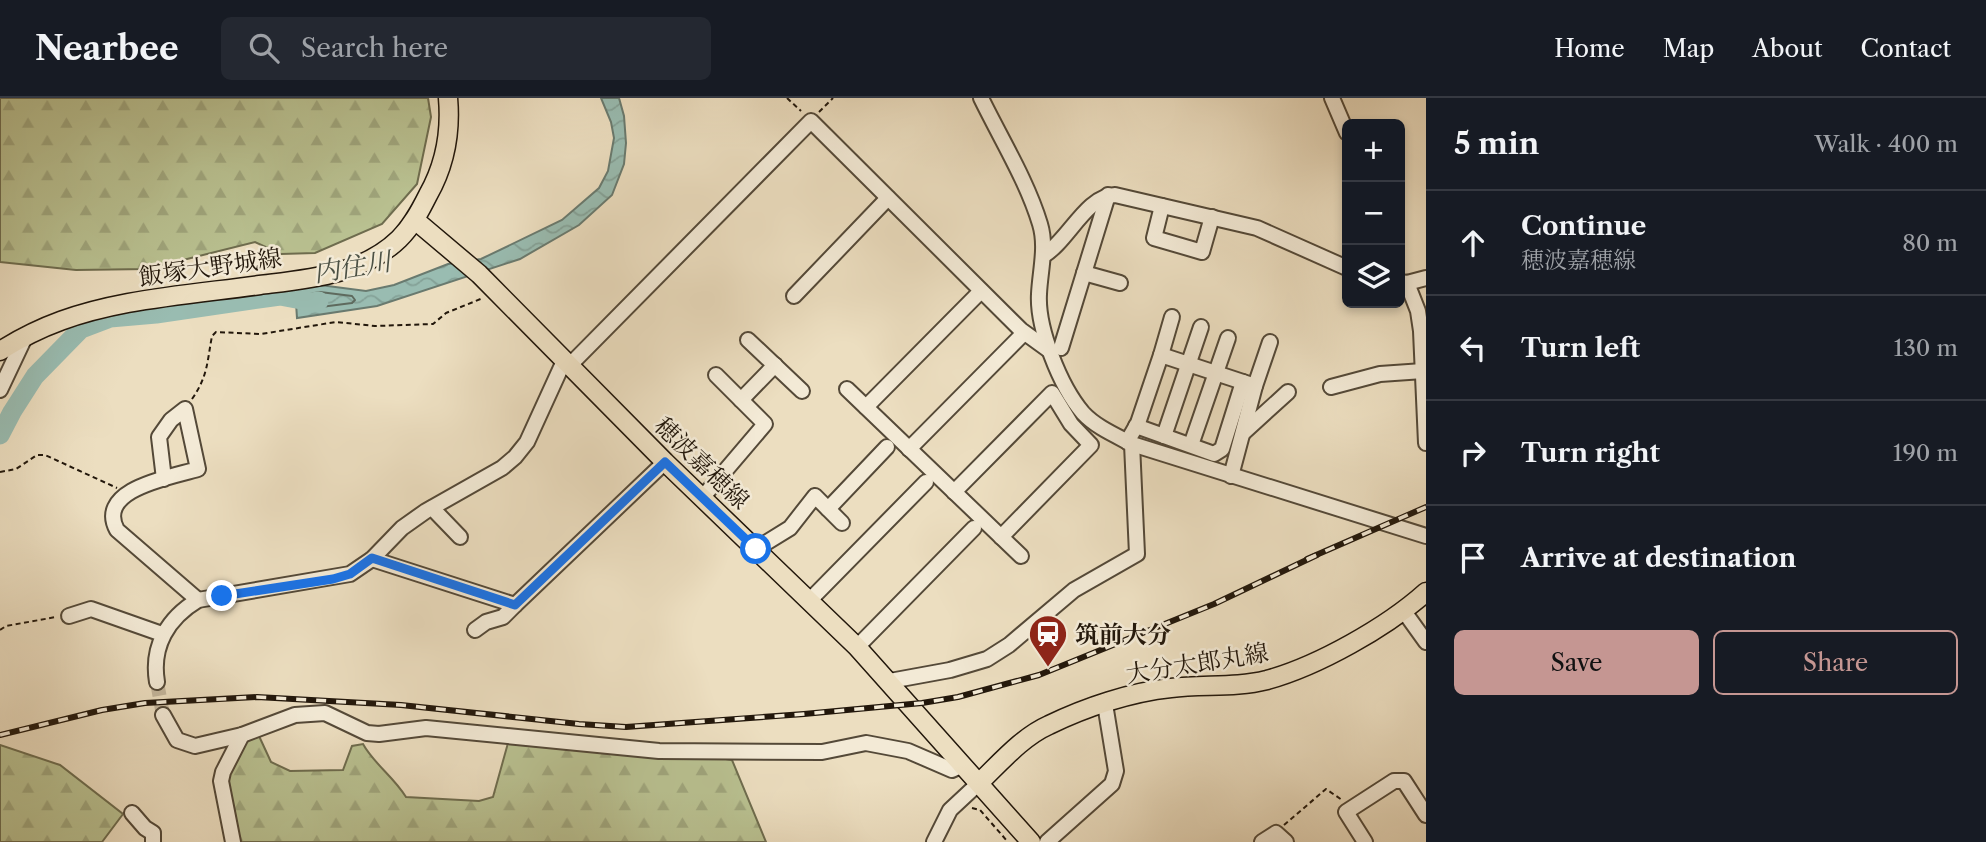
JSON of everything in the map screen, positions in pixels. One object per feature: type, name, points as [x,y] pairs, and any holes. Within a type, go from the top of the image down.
[{"type":"main road","name":"飯塚大野城線","points":[[0,351],[26,335],[72,315],[130,303],[325,277],[366,261],[397,241],[415,220],[434,184],[443,161],[450,120],[448,98]]},
{"type":"main road","name":"穂波嘉穂線","points":[[415,220],[479,274],[665,462],[857,647],[1031,842]]},
{"type":"main road","name":"大分太郎丸線","points":[[979,783],[1038,732],[1060,720],[1105,704],[1162,689],[1220,687],[1269,680],[1322,658],[1403,610],[1426,592]]},
{"type":"street","points":[[981,98],[1041,226],[1043,256],[1038,296],[1040,317],[1056,350],[1069,394],[1084,414],[1107,432],[1130,443],[1426,536]]},
{"type":"street","points":[[1332,98],[1342,121]]},
{"type":"street","points":[[157,682],[154,667],[162,634],[174,618],[198,600],[350,574],[372,558],[402,528],[502,468],[515,457],[527,442],[567,364],[811,121],[1024,332],[1056,350]]},
{"type":"street","points":[[1056,350],[1108,195]]},
{"type":"street","points":[[1043,256],[1055,249],[1098,199],[1115,195],[1257,228],[1342,266]]},
{"type":"street","points":[[794,296],[888,198]]},
{"type":"street","points":[[1162,206],[1154,237],[1202,252],[1212,217]]},
{"type":"street","points":[[1084,273],[1120,284]]},
{"type":"street","points":[[1405,282],[1426,278]]},
{"type":"street","points":[[1405,284],[1418,311],[1421,331],[1426,443]]},
{"type":"street","points":[[866,407],[981,291]]},
{"type":"street","points":[[890,681],[967,666],[987,659],[1009,645],[1074,590],[1137,554],[1130,443],[1172,317]]},
{"type":"street","points":[[1164,436],[1201,327]]},
{"type":"street","points":[[909,449],[1024,332]]},
{"type":"street","points":[[0,390],[26,335]]},
{"type":"street","points":[[1191,445],[1228,338]]},
{"type":"street","points":[[748,340],[802,391]]},
{"type":"street","points":[[1136,426],[1214,454],[1222,449],[1270,342]]},
{"type":"street","points":[[1161,355],[1249,384]]},
{"type":"street","points":[[741,400],[775,365]]},
{"type":"street","points":[[1331,387],[1380,374],[1423,371]]},
{"type":"street","points":[[702,498],[765,424],[716,375]]},
{"type":"street","points":[[1231,476],[1243,433],[1249,384]]},
{"type":"street","points":[[847,389],[1020,556]]},
{"type":"street","points":[[1243,433],[1288,392]]},
{"type":"street","points":[[954,492],[1052,393],[1071,425],[1091,445],[1001,537]]},
{"type":"street","points":[[164,479],[159,437],[171,420],[186,409],[198,469],[125,494],[113,516],[113,523],[117,530],[198,600]]},
{"type":"street","points":[[828,509],[887,447]]},
{"type":"street","points":[[475,630],[486,622],[503,617],[665,462]]},
{"type":"street","points":[[809,601],[926,482]]},
{"type":"street","points":[[756,549],[790,528],[815,496],[842,523]]},
{"type":"street","points":[[432,508],[460,537]]},
{"type":"street","points":[[857,647],[974,528]]},
{"type":"street","points":[[372,558],[515,605]]},
{"type":"street","points":[[69,615],[91,609],[162,634]]},
{"type":"street","points":[[1403,610],[1426,642]]},
{"type":"street","points":[[1047,842],[1112,784],[1115,778],[1105,704]]},
{"type":"street","points":[[163,715],[177,740],[195,746],[242,734],[295,715],[325,713],[367,733],[379,734],[426,728],[659,751],[822,752],[866,743],[908,751],[952,769],[963,765]]},
{"type":"street","points":[[233,842],[222,777],[242,734]]},
{"type":"street","points":[[1365,842],[1346,812],[1394,781],[1404,781],[1426,815]]},
{"type":"street","points":[[934,842],[950,810],[979,783]]},
{"type":"street","points":[[132,813],[153,833],[153,842]]},
{"type":"street","points":[[1262,842],[1281,837]]},
{"type":"path","points":[[787,98],[811,121],[833,98]]},
{"type":"path","points":[[186,409],[203,384],[212,336],[216,332],[261,334],[336,322],[375,326],[433,324],[446,313],[497,292]]},
{"type":"path","points":[[0,472],[16,470],[37,455],[45,454],[125,494]]},
{"type":"path","points":[[0,630],[6,626],[69,615]]},
{"type":"path","points":[[1281,837],[1326,789],[1341,797],[1348,810]]},
{"type":"path","points":[[966,812],[971,808],[980,810],[1008,842]]},
{"type":"green space","points":[[0,98],[428,98],[431,117],[417,184],[382,224],[315,253],[281,254],[255,242],[147,269],[76,270],[0,262]]},
{"type":"green space","points":[[259,736],[271,762],[290,771],[343,770],[352,746],[363,744],[406,797],[479,801],[493,797],[508,743],[732,760],[766,842],[238,842],[227,776],[246,741]]},
{"type":"green space","points":[[0,745],[60,765],[123,814],[102,842],[0,842]]},
{"type":"water","points":[[601,98],[619,98],[624,116],[624,164],[612,195],[579,225],[520,259],[377,306],[297,318],[295,288],[320,285],[366,291],[394,285],[448,264],[481,259],[562,220],[599,188],[608,171],[614,138]]},
{"type":"waterway","name":"内住川","points":[[0,435],[35,376],[81,329],[110,318],[280,296],[319,301]]},
{"type":"tunnel","points":[[157,682],[163,715]]},
{"type":"railway","points":[[1307,559],[1426,507]]},
{"type":"railway","points":[[0,735],[102,710],[145,703],[257,697],[401,705],[626,727],[922,703],[958,697],[1039,675],[1214,604],[1317,555]]},
{"type":"place","name":"筑前大分","points":[[1048,668]]},
{"type":"route","points":[[222,596],[333,579],[350,574],[372,558],[515,605],[665,462],[756,549]]}]
